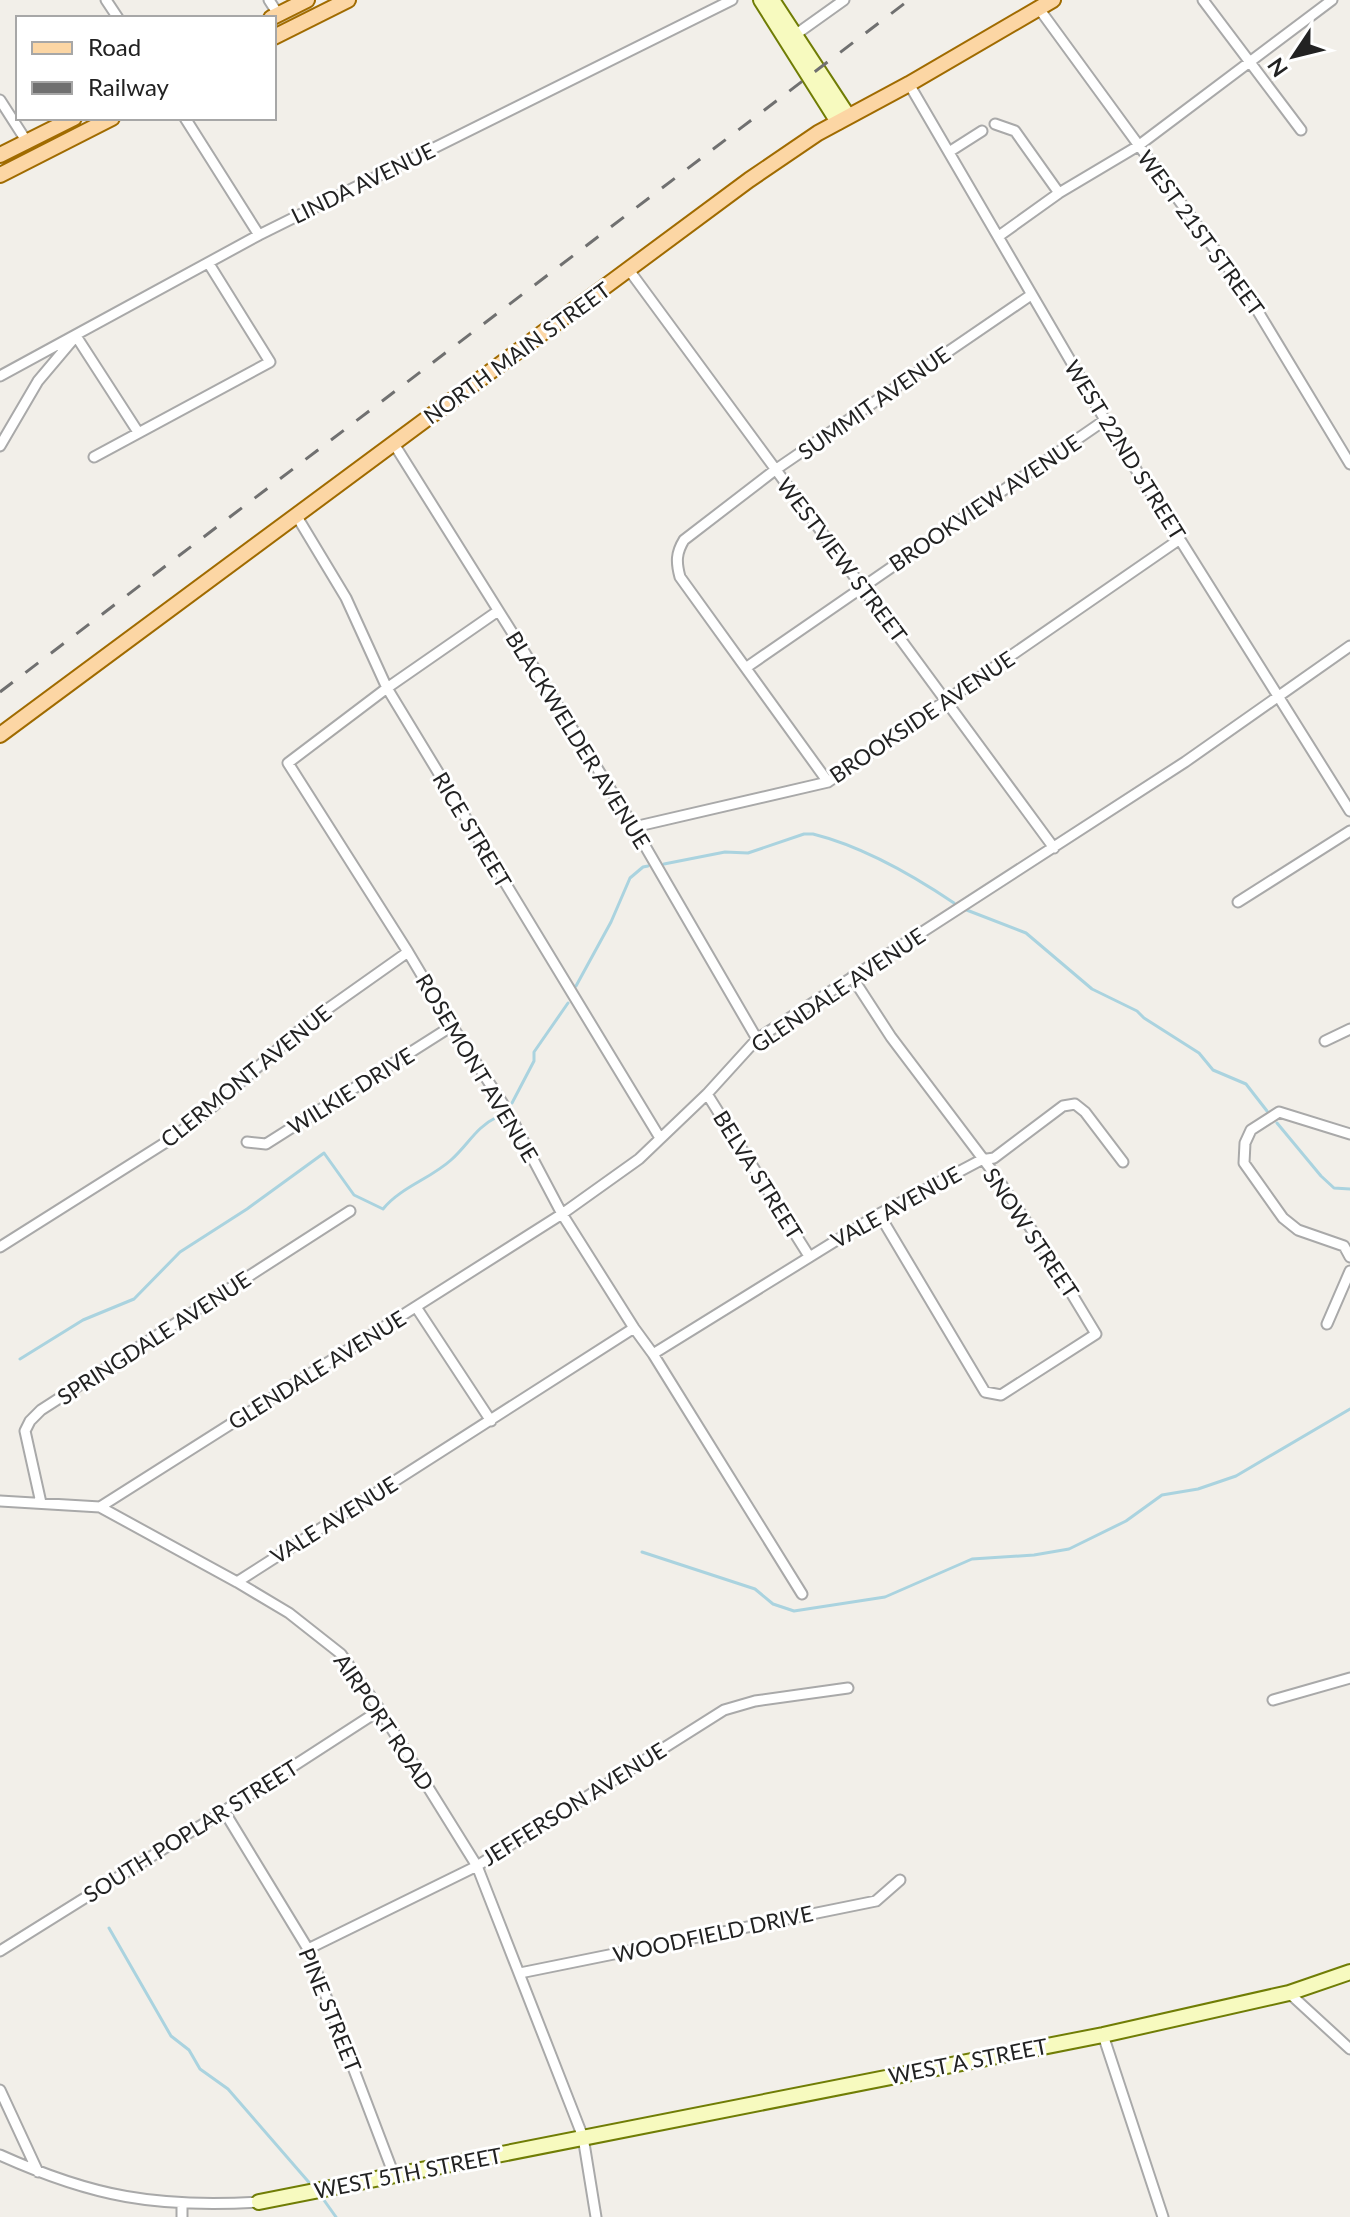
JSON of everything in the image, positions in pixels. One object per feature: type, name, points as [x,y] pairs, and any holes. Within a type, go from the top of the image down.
[{"type":"main road","points":[[274,16],[307,0]]},
{"type":"main road","points":[[276,36],[348,0]]},
{"type":"main road","name":"NORTH MAIN STREET","points":[[0,735],[749,180],[843,119],[1053,0]]},
{"type":"main road","points":[[0,155],[70,120]]},
{"type":"main road","points":[[0,175],[108,120]]},
{"type":"street","points":[[269,0],[274,16]]},
{"type":"street","name":"LINDA AVENUE","points":[[0,376],[259,235],[732,0]]},
{"type":"street","points":[[761,0],[843,119]]},
{"type":"street","points":[[772,0],[843,119]]},
{"type":"street","points":[[795,35],[844,0]]},
{"type":"street","points":[[1203,0],[1301,130]]},
{"type":"street","points":[[999,236],[1059,193],[1138,146],[1332,0]]},
{"type":"street","name":"WEST 21ST STREET","points":[[1040,10],[1248,295],[1350,464]]},
{"type":"street","name":"WEST 22ND STREET","points":[[909,84],[1105,420],[1350,811]]},
{"type":"street","points":[[0,100],[27,142]]},
{"type":"street","points":[[186,120],[259,235]]},
{"type":"street","points":[[995,124],[1015,131],[1059,193]]},
{"type":"street","points":[[949,152],[982,131]]},
{"type":"street","points":[[94,457],[270,362],[209,264]]},
{"type":"street","name":"WESTVIEW STREET","points":[[629,270],[1054,848]]},
{"type":"street","name":"SUMMIT AVENUE","points":[[828,782],[680,577],[676,561],[684,540],[775,470],[1031,295]]},
{"type":"street","points":[[0,446],[38,381],[76,336],[138,432]]},
{"type":"street","name":"BROOKVIEW AVENUE","points":[[747,667],[1105,420]]},
{"type":"street","name":"BLACKWELDER AVENUE","points":[[394,444],[634,827],[757,1039]]},
{"type":"street","name":"RICE STREET","points":[[296,515],[346,598],[387,688],[660,1138]]},
{"type":"street","name":"BROOKSIDE AVENUE","points":[[634,827],[828,782],[1180,539]]},
{"type":"street","name":"ROSEMONT AVENUE","points":[[498,611],[387,688],[288,763],[507,1110],[562,1214],[802,1594]]},
{"type":"street","name":"GLENDALE AVENUE","points":[[100,1507],[562,1214],[639,1159],[707,1094],[757,1039],[1185,762],[1350,646]]},
{"type":"street","points":[[1238,902],[1350,831]]},
{"type":"street","name":"CLERMONT AVENUE","points":[[0,1247],[171,1139],[309,1022],[408,952]]},
{"type":"street","name":"SNOW STREET","points":[[852,977],[891,1037],[996,1176],[1096,1334],[1001,1395],[985,1392],[879,1214]]},
{"type":"street","name":"WILKIE DRIVE","points":[[247,1142],[266,1144],[452,1026]]},
{"type":"street","points":[[1325,1041],[1350,1029]]},
{"type":"street","name":"BELVA STREET","points":[[707,1094],[809,1256]]},
{"type":"street","name":"VALE AVENUE","points":[[653,1354],[879,1214],[981,1160],[994,1158],[1063,1106],[1075,1104],[1085,1112],[1123,1162]]},
{"type":"street","points":[[1350,1134],[1279,1112],[1251,1130],[1244,1153],[1244,1163],[1283,1218],[1298,1230],[1344,1246],[1350,1257]]},
{"type":"street","name":"SPRINGDALE AVENUE","points":[[41,1503],[25,1431],[41,1410],[350,1211]]},
{"type":"street","points":[[1327,1324],[1350,1271]]},
{"type":"street","points":[[416,1307],[491,1421]]},
{"type":"street","name":"VALE AVENUE","points":[[237,1582],[634,1328]]},
{"type":"street","name":"AIRPORT ROAD","points":[[0,1501],[100,1507],[289,1613],[341,1654],[380,1710],[477,1866],[583,2137],[596,2217]]},
{"type":"street","points":[[1273,1700],[1350,1678]]},
{"type":"street","name":"JEFFERSON AVENUE","points":[[308,1949],[477,1866],[724,1710],[755,1701],[848,1688]]},
{"type":"street","name":"SOUTH POPLAR STREET","points":[[0,1951],[380,1710]]},
{"type":"street","name":"PINE STREET","points":[[224,1811],[308,1949],[394,2175]]},
{"type":"street","name":"WOODFIELD DRIVE","points":[[520,1973],[876,1901],[900,1880]]},
{"type":"street","name":"WEST A STREET","points":[[583,2137],[1103,2035],[1289,1993],[1350,1972]]},
{"type":"street","points":[[1289,1993],[1350,2049]]},
{"type":"street","points":[[1103,2035],[1163,2217]]},
{"type":"street","points":[[0,2090],[38,2172]]},
{"type":"street","name":"WEST 5TH STREET","points":[[0,2155],[38,2172],[98,2192],[182,2204],[259,2202],[583,2137]]},
{"type":"street","points":[[182,2204],[182,2217]]},
{"type":"waterway","points":[[664,864],[725,852],[748,853],[804,834],[813,834],[850,846],[886,863],[954,903]]},
{"type":"waterway","points":[[576,986],[611,922],[630,878],[648,866]]},
{"type":"waterway","points":[[964,909],[1026,933],[1092,989],[1137,1011],[1199,1053],[1213,1070],[1246,1084],[1267,1111]]},
{"type":"waterway","points":[[512,1103],[534,1061],[534,1052],[568,1003]]},
{"type":"waterway","points":[[20,1359],[83,1320],[134,1299],[180,1252],[247,1209],[324,1153],[354,1195],[383,1209],[398,1195],[443,1167],[483,1126],[497,1117]]},
{"type":"waterway","points":[[1277,1123],[1334,1188],[1350,1189]]},
{"type":"waterway","points":[[642,1552],[755,1589],[773,1604],[794,1611],[885,1597],[972,1559],[1069,1549],[1126,1521],[1162,1495],[1198,1489],[1236,1476],[1350,1409]]},
{"type":"waterway","points":[[109,1928],[171,2036],[189,2050],[200,2069],[228,2089],[313,2187]]},
{"type":"waterway","points":[[321,2196],[336,2217]]},
{"type":"railway","points":[[0,692],[909,0]]}]
